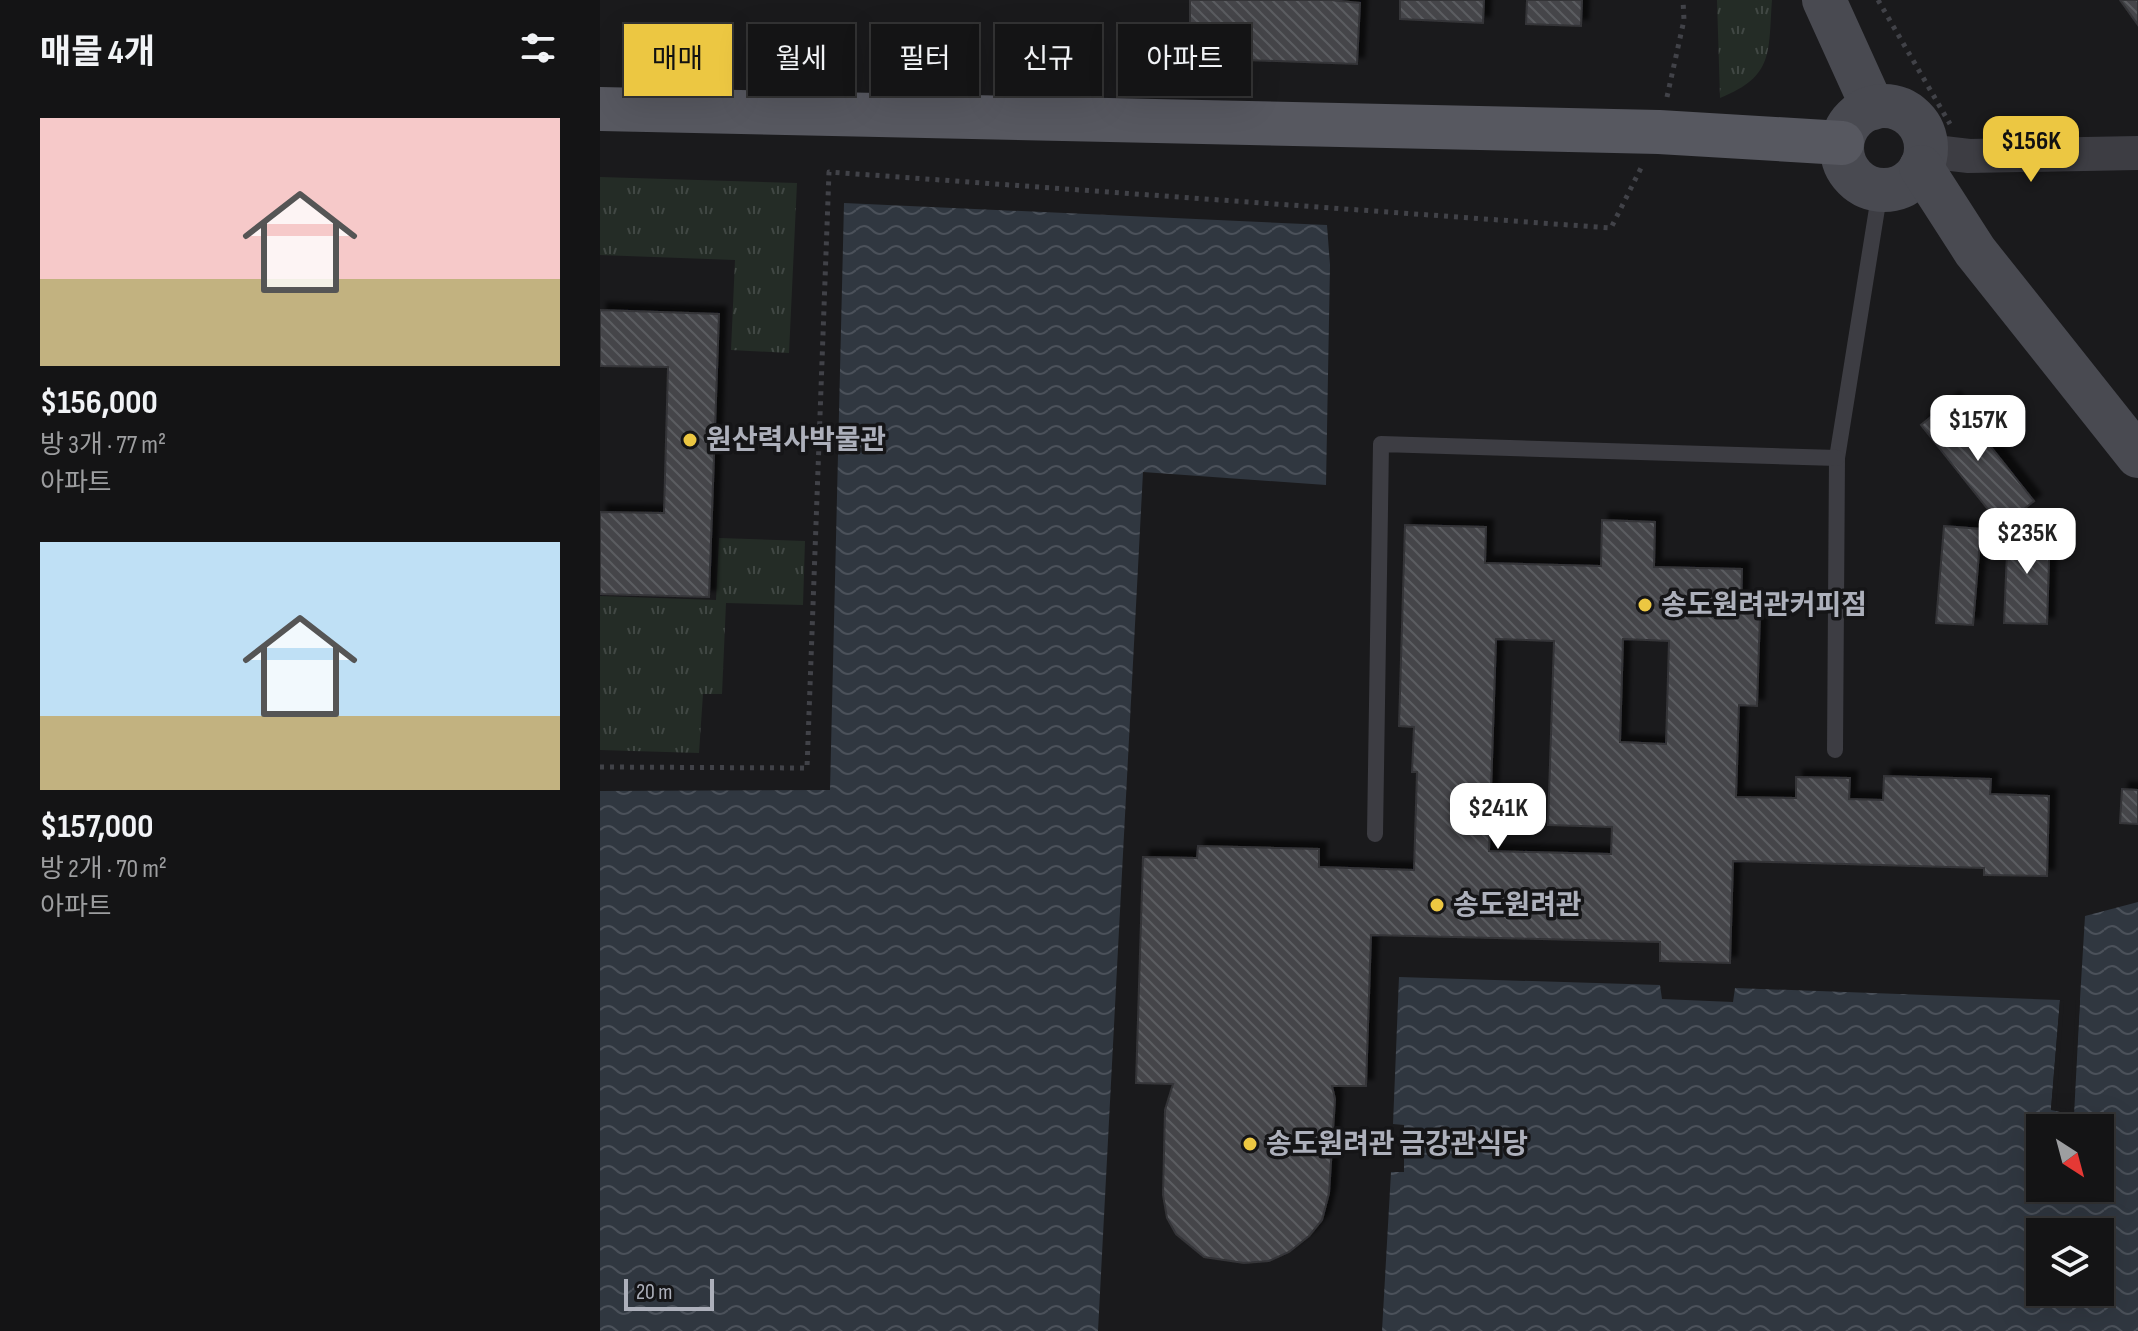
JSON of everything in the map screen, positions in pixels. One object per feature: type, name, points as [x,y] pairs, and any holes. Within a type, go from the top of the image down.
[{"type":"main road","points":[[1824,0],[1873,108]]},
{"type":"main road","points":[[1924,159],[1904,185],[1880,190],[1855,180],[1842,156],[1842,143],[1852,120],[1873,108],[1886,106],[1899,109],[1909,116],[1924,136],[1924,159],[1975,251],[2138,456]]},
{"type":"main road","points":[[600,109],[1659,132],[1842,143]]},
{"type":"street","points":[[1924,159],[2138,153]]},
{"type":"lane","points":[[1835,750],[1837,458],[1880,190]]},
{"type":"lane","points":[[1375,834],[1381,444],[1837,458]]},
{"type":"path","points":[[600,767],[807,768],[829,172],[1611,228],[1659,132],[1684,20],[1683,0]]},
{"type":"path","points":[[1878,0],[1969,156]]},
{"type":"green space","points":[[1717,0],[1772,0],[1768,48],[1760,71],[1738,90],[1720,98]]},
{"type":"green space","points":[[600,177],[797,183],[789,353],[731,350],[735,260],[600,255]]},
{"type":"green space","points":[[719,538],[805,541],[803,605],[726,603],[722,694],[703,694],[699,753],[600,750],[600,596],[716,600]]},
{"type":"water","points":[[844,203],[1327,225],[1330,265],[1326,485],[1143,472],[1098,1331],[600,1331],[600,791],[830,790]]},
{"type":"water","points":[[2138,902],[2138,1331],[1382,1331],[1391,1172],[1404,1172],[1404,1125],[1393,1124],[1399,977],[1660,985],[1662,999],[1733,1002],[1735,988],[2060,1000],[2051,1109],[2069,1114],[2026,1114],[2026,1202],[2114,1202],[2114,1114],[2073,1114],[2085,916]]},
{"type":"pier","points":[[2060,1000],[2064,1001],[2056,1107],[2070,1110],[2076,1000],[2080,1000],[2074,1114],[2051,1110]]},
{"type":"building","points":[[1190,0],[1331,0],[1360,3],[1357,64],[1251,60],[1251,24],[1190,24]]},
{"type":"building","points":[[1400,0],[1484,0],[1483,23],[1400,19]]},
{"type":"building","points":[[1527,0],[1582,0],[1581,26],[1526,24]]},
{"type":"building","points":[[2120,0],[2138,0],[2138,25]]},
{"type":"building","name":"원산력사박물관","points":[[600,310],[719,314],[709,597],[600,594],[600,512],[664,513],[668,367],[600,366]]},
{"type":"building","points":[[1953,399],[2034,501],[2002,527],[1921,425]]},
{"type":"building","name":"송도원려관","points":[[1602,520],[1655,522],[1654,567],[1742,569],[1741,613],[1760,614],[1757,706],[1739,705],[1736,797],[1796,798],[1796,777],[1850,778],[1849,799],[1883,800],[1884,776],[1991,779],[1990,794],[2049,796],[2047,876],[1984,875],[1984,868],[1733,861],[1730,963],[1660,961],[1660,942],[1371,935],[1366,1086],[1332,1086],[1335,1099],[1329,1193],[1322,1220],[1309,1236],[1289,1252],[1269,1261],[1244,1263],[1204,1257],[1176,1234],[1167,1218],[1163,1195],[1165,1110],[1173,1084],[1136,1083],[1143,857],[1197,858],[1198,846],[1319,849],[1319,867],[1414,870],[1417,772],[1412,772],[1414,727],[1399,726],[1405,525],[1486,527],[1485,563],[1601,566]],"holes":[[[1496,639],[1554,641],[1548,825],[1612,827],[1611,854],[1489,851]],[[1623,639],[1669,641],[1666,744],[1620,742]]]},
{"type":"building","points":[[1944,526],[1981,529],[1973,625],[1936,623]]},
{"type":"building","points":[[2008,528],[2050,530],[2047,624],[2004,623]]},
{"type":"building","points":[[2122,789],[2138,790],[2138,824],[2120,823]]},
{"type":"place","name":"원산력사박물관","points":[[690,440]]},
{"type":"place","name":"송도원려관커피점","points":[[1645,605]]},
{"type":"place","name":"송도원려관","points":[[1437,905]]},
{"type":"place","name":"송도원려관 금강관식당","points":[[1250,1144]]}]
